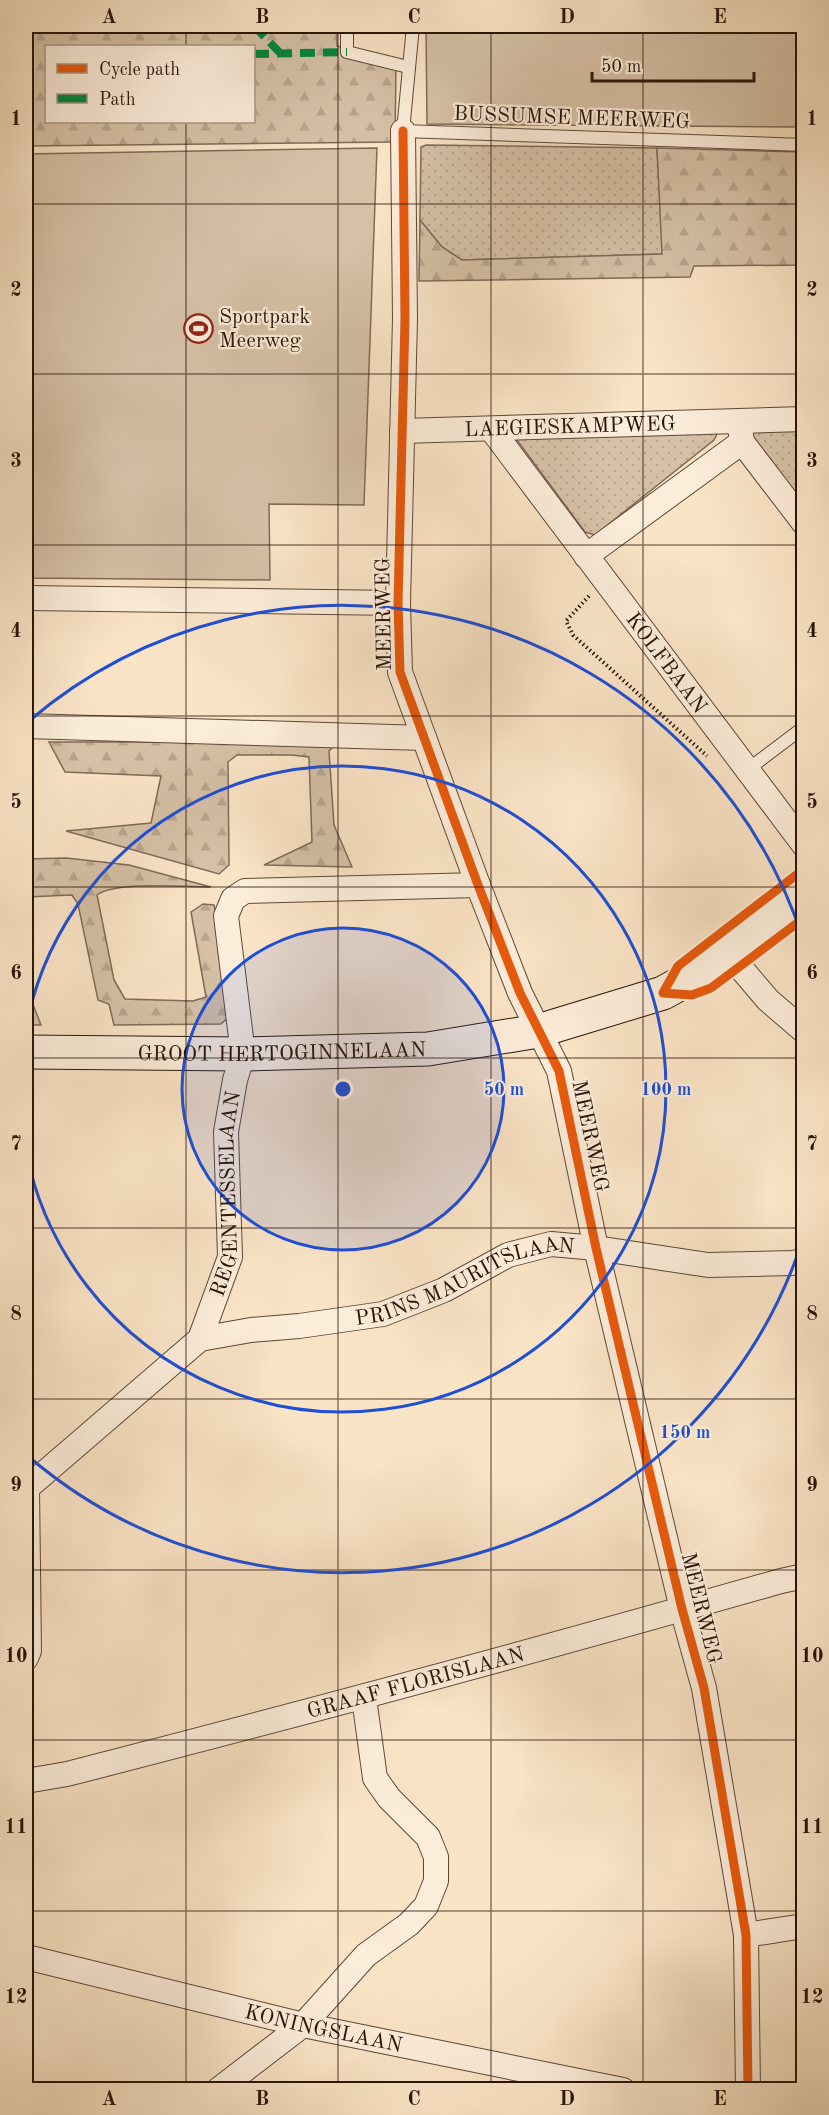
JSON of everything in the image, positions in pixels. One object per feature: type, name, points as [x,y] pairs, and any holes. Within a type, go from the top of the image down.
[{"type":"main road","name":"GROOT HERTOGINNELAAN","points":[[26,1052],[243,1054],[428,1049],[538,1031],[663,993],[699,973],[728,953],[758,926],[804,892]]},
{"type":"street","name":"MEERWEG","points":[[403,131],[405,318],[398,603],[400,672],[520,993],[559,1071],[596,1248],[682,1609],[704,1688],[746,1935],[748,2090]]},
{"type":"street","name":"LAEGIESKAMPWEG","points":[[402,431],[741,432],[804,418]]},
{"type":"street","name":"KOLFBAAN","points":[[492,430],[804,845]]},
{"type":"street","points":[[586,556],[741,432],[804,523]]},
{"type":"street","name":"MEERWEG","points":[[26,598],[398,603]]},
{"type":"street","points":[[26,726],[424,738]]},
{"type":"street","name":"REGENTESSELAAN","points":[[26,1658],[29,1651],[26,1488],[200,1339],[230,1257],[226,1132],[234,1080],[243,1054],[226,916],[233,899],[245,891],[478,885]]},
{"type":"street","points":[[728,953],[768,1000],[804,1031]]},
{"type":"street","name":"PRINS MAURITSLAAN","points":[[200,1339],[251,1330],[299,1326],[383,1314],[444,1290],[508,1255],[551,1244],[596,1248],[708,1265],[804,1261]]},
{"type":"street","name":"GRAAF FLORISLAAN","points":[[26,1781],[67,1774],[364,1698],[804,1576]]},
{"type":"street","points":[[218,2090],[303,2025],[366,1955],[409,1924],[426,1906],[436,1881],[436,1857],[428,1837],[389,1798],[375,1778],[364,1698]]},
{"type":"street","points":[[746,1935],[804,1926]]},
{"type":"street","name":"KONINGSLAAN","points":[[26,1957],[303,2025],[623,2090]]},
{"type":"lane","points":[[347,26],[346,52],[408,67]]},
{"type":"lane","points":[[403,131],[413,26]]},
{"type":"lane","name":"BUSSUMSE MEERWEG","points":[[403,131],[804,145]]},
{"type":"lane","points":[[747,770],[804,727]]},
{"type":"path","points":[[604,581],[566,621],[573,635],[710,759]]},
{"type":"green space","points":[[26,26],[337,26],[337,46],[396,62],[395,142],[26,146]]},
{"type":"green space","points":[[426,26],[803,26],[803,127],[427,124]]},
{"type":"green space","points":[[426,145],[657,148],[663,254],[462,260],[442,247],[420,220],[421,147]]},
{"type":"green space","name":"Sportpark Meerweg","points":[[377,148],[364,505],[269,504],[270,580],[26,578],[26,154]]},
{"type":"green space","points":[[657,148],[803,152],[803,265],[694,266],[690,277],[419,281],[420,220],[442,247],[462,260],[662,254]]},
{"type":"green space","points":[[803,417],[803,503],[752,437],[754,430]]},
{"type":"green space","points":[[719,430],[714,440],[595,535],[585,532],[517,440],[518,434]]},
{"type":"green space","points":[[49,742],[338,742],[329,751],[334,825],[352,867],[264,865],[312,842],[309,757],[237,755],[228,762],[229,865],[219,874],[66,831],[151,823],[161,776],[65,772]]},
{"type":"green space","points":[[66,858],[129,865],[211,887],[135,886],[106,891],[97,895],[114,980],[125,999],[193,1001],[206,997],[191,912],[203,904],[214,905],[232,1014],[221,1024],[114,1025],[109,1004],[98,1000],[78,904],[72,895],[26,897],[26,859]]},
{"type":"green space","points":[[26,987],[41,1025],[26,1025]]},
{"type":"marked path","points":[[254,26],[282,55]]},
{"type":"marked path","points":[[255,54],[347,52]]},
{"type":"cycle path","points":[[403,131],[405,318],[398,603],[400,672],[520,993],[559,1071],[596,1248],[682,1609],[704,1688],[746,1935],[748,2090]]},
{"type":"cycle path","points":[[804,869],[678,966],[663,993],[692,995],[711,988],[804,918]]},
{"type":"place","name":"Sportpark Meerweg","points":[[198,328]]}]
